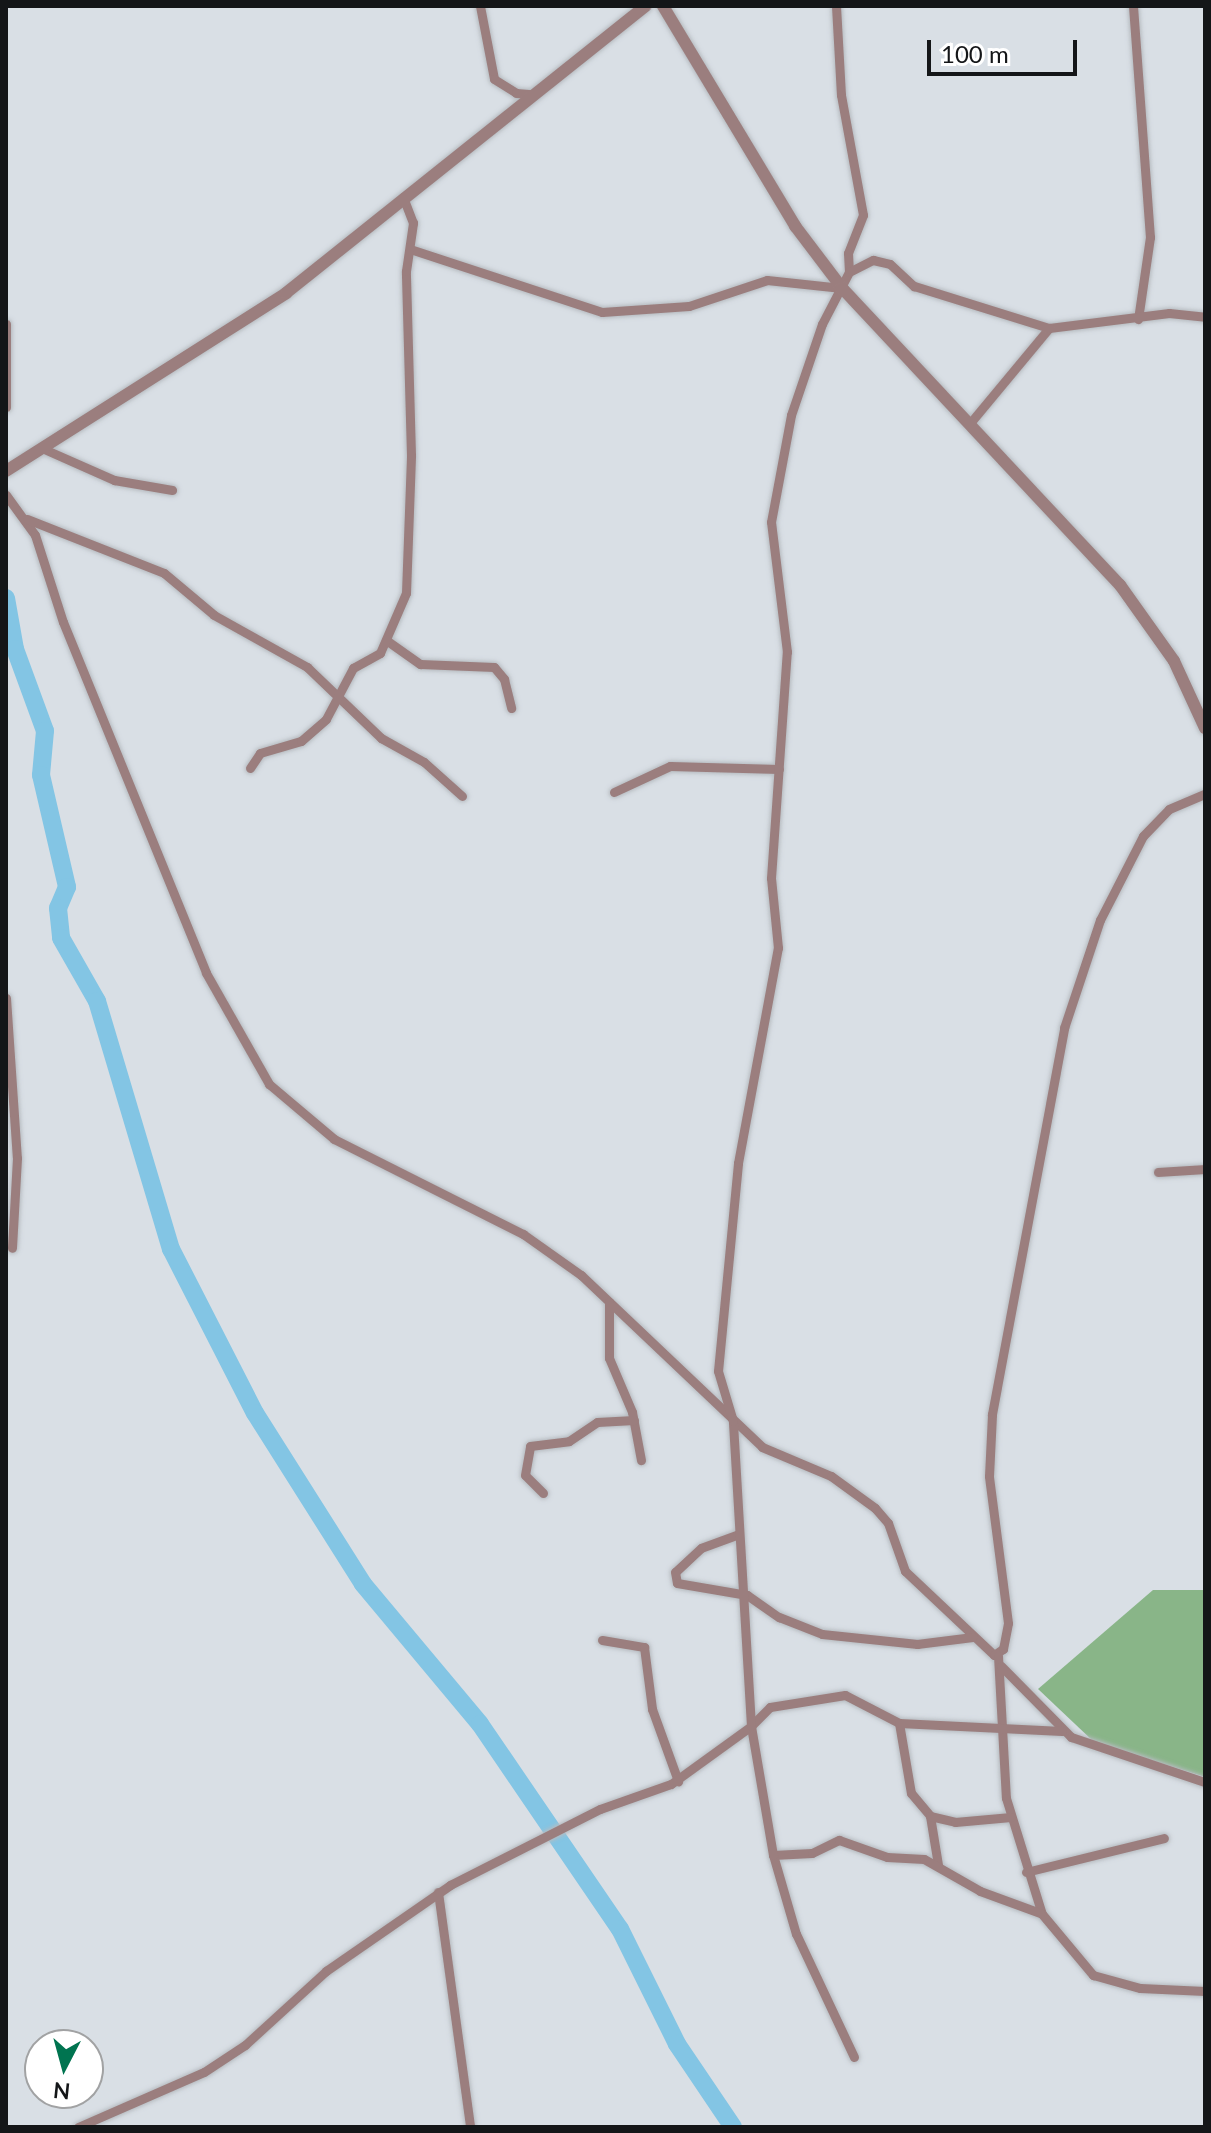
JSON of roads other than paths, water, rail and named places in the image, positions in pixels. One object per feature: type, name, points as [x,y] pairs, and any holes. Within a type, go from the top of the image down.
[{"type":"street","points":[[480,6],[494,79],[516,93],[532,94]]},
{"type":"street","points":[[6,471],[239,327],[645,6]]},
{"type":"street","points":[[663,6],[774,196],[842,288],[971,422],[1152,625],[1205,728]]},
{"type":"street","points":[[836,6],[841,95],[863,215],[848,253],[849,272],[808,349],[772,511],[787,652],[771,898],[778,948],[738,1163],[718,1371],[733,1421],[739,1534],[747,1595],[743,1665],[773,1855],[796,1934],[854,2057]]},
{"type":"street","points":[[1133,6],[1150,237],[1138,319]]},
{"type":"street","points":[[250,768],[260,753],[314,732],[332,709],[335,693],[386,640],[406,593],[410,249],[413,223],[403,197]]},
{"type":"street","points":[[410,249],[602,312],[689,306],[767,280],[842,288]]},
{"type":"street","points":[[849,272],[873,260],[890,264],[914,286],[1049,328],[1169,313],[1205,317]]},
{"type":"street","points":[[6,324],[6,407]]},
{"type":"street","points":[[971,422],[1049,328]]},
{"type":"street","points":[[44,449],[114,480],[172,490]]},
{"type":"street","points":[[6,495],[27,519],[206,973],[269,1084],[334,1139],[523,1234],[609,1302],[762,1447],[831,1476],[875,1508],[891,1530],[899,1563],[1000,1661],[1062,1731],[1091,1746],[1205,1782]]},
{"type":"street","points":[[27,519],[164,573],[214,615],[307,667],[381,738],[424,762],[462,796]]},
{"type":"street","points":[[386,640],[420,664],[494,667],[504,679],[511,708]]},
{"type":"street","points":[[614,792],[670,766],[779,769]]},
{"type":"street","points":[[1205,794],[1169,809],[1143,836],[1100,920],[1064,1028],[992,1414],[989,1476],[1008,1623],[1000,1661],[1001,1725],[1011,1817],[1026,1872],[1042,1914],[1093,1975],[1140,1988],[1205,1991]]},
{"type":"street","points":[[6,998],[17,1158],[12,1248]]},
{"type":"street","points":[[1158,1172],[1205,1169]]},
{"type":"street","points":[[609,1302],[609,1358],[634,1420],[641,1460]]},
{"type":"street","points":[[543,1493],[525,1475],[530,1446],[569,1441],[597,1422],[634,1420]]},
{"type":"street","points":[[739,1534],[701,1548],[674,1578],[687,1589],[747,1595],[779,1617],[822,1634],[917,1644],[973,1637]]},
{"type":"street","points":[[602,1640],[644,1647],[652,1709],[678,1781]]},
{"type":"street","points":[[78,2127],[204,2072],[245,2045],[326,1971],[438,1892],[600,1809],[678,1781],[751,1726],[770,1707],[845,1695],[899,1723],[1001,1725],[1062,1731]]},
{"type":"street","points":[[899,1723],[911,1793],[930,1816],[938,1865]]},
{"type":"street","points":[[930,1816],[955,1822],[1011,1817]]},
{"type":"street","points":[[1026,1872],[1164,1838]]},
{"type":"street","points":[[773,1855],[812,1853],[839,1840],[938,1865],[980,1891],[1042,1914]]},
{"type":"street","points":[[438,1892],[470,2127]]},
{"type":"waterway","points":[[6,598],[15,649],[45,731],[41,775],[67,887],[58,908],[61,938],[97,1001],[171,1249],[255,1413],[363,1584],[480,1724],[620,1929],[677,2044],[733,2127]]}]
